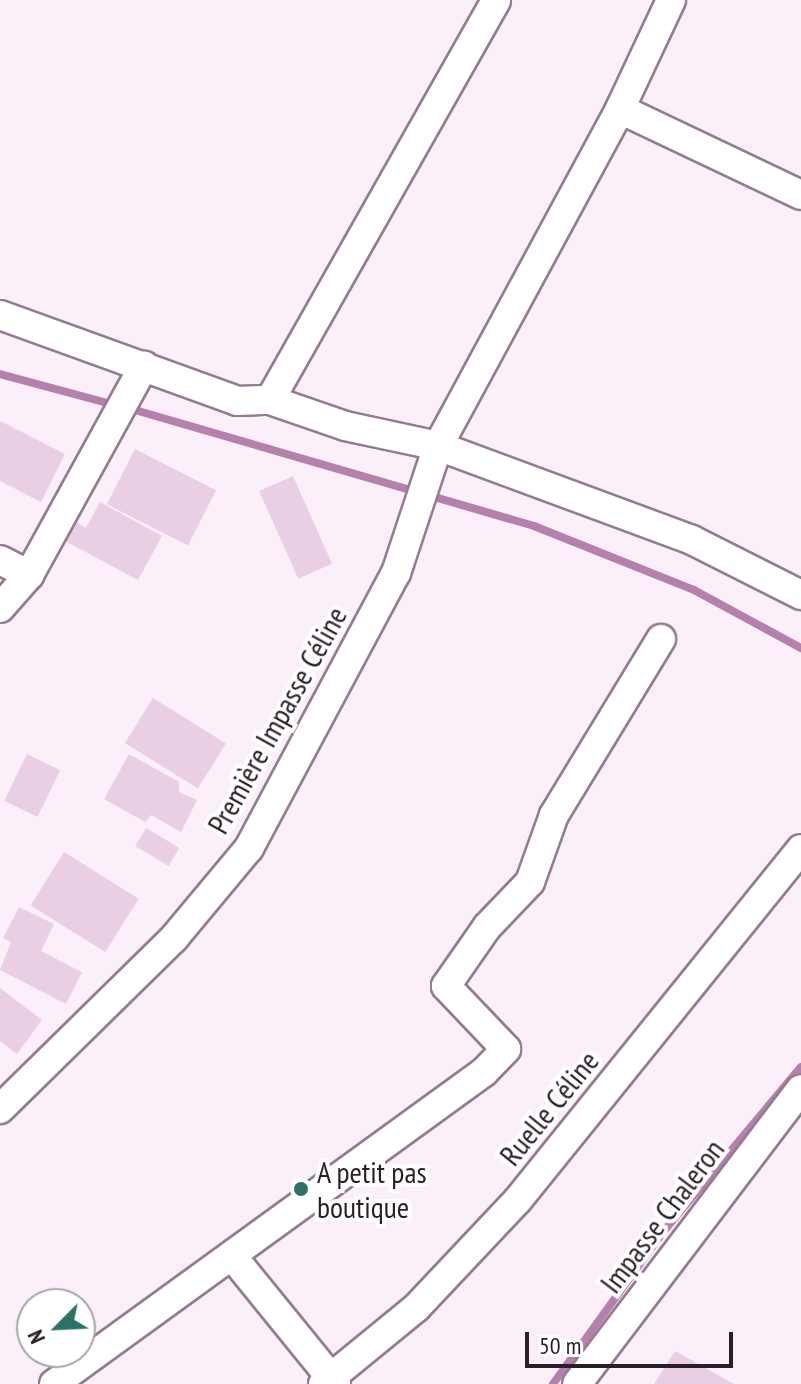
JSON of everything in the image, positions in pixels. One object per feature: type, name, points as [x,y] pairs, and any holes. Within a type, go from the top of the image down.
[{"type":"street","points":[[270,400],[496,0]]},
{"type":"street","name":"Première Impasse Céline","points":[[0,1109],[174,938],[249,848],[396,573],[434,457],[620,109],[671,0]]},
{"type":"street","points":[[620,109],[801,195]]},
{"type":"street","points":[[0,315],[237,401],[270,400],[434,457],[692,540],[801,595]]},
{"type":"street","points":[[0,608],[29,575],[144,366]]},
{"type":"street","points":[[0,560],[29,575]]},
{"type":"street","points":[[54,1384],[484,1072],[506,1049],[446,986],[487,927],[530,882],[554,815],[661,639]]},
{"type":"street","name":"Ruelle Céline","points":[[330,1382],[416,1308],[517,1201],[801,849]]},
{"type":"street","name":"Impasse Chaleron","points":[[577,1384],[801,1089]]},
{"type":"street","points":[[232,1256],[330,1382]]},
{"type":"building","points":[[0,421],[65,454],[41,502],[0,481]]},
{"type":"building","points":[[135,449],[216,490],[188,546],[107,504]]},
{"type":"building","points":[[293,476],[332,564],[298,579],[259,491]]},
{"type":"building","points":[[100,502],[162,536],[138,580],[65,541],[75,521],[86,528]]},
{"type":"building","points":[[153,698],[226,744],[198,789],[125,743]]},
{"type":"building","points":[[27,754],[60,770],[37,817],[4,801]]},
{"type":"building","points":[[129,754],[179,782],[179,792],[197,800],[181,832],[151,815],[145,822],[104,799]]},
{"type":"building","points":[[146,828],[179,848],[169,866],[135,846]]},
{"type":"building","points":[[64,852],[139,899],[105,952],[31,905]]},
{"type":"building","points":[[19,907],[54,924],[41,951],[82,972],[66,1004],[0,970],[11,942],[3,938]]},
{"type":"building","points":[[0,988],[42,1020],[17,1054],[0,1041]]},
{"type":"building","points":[[675,1351],[734,1384],[654,1384]]},
{"type":"waterway","points":[[0,374],[115,405]]},
{"type":"waterway","points":[[128,408],[534,526],[694,590],[801,648]]},
{"type":"waterway","points":[[553,1384],[663,1232],[801,1067]]},
{"type":"place","name":"A petit pas boutique","points":[[301,1189]]}]
